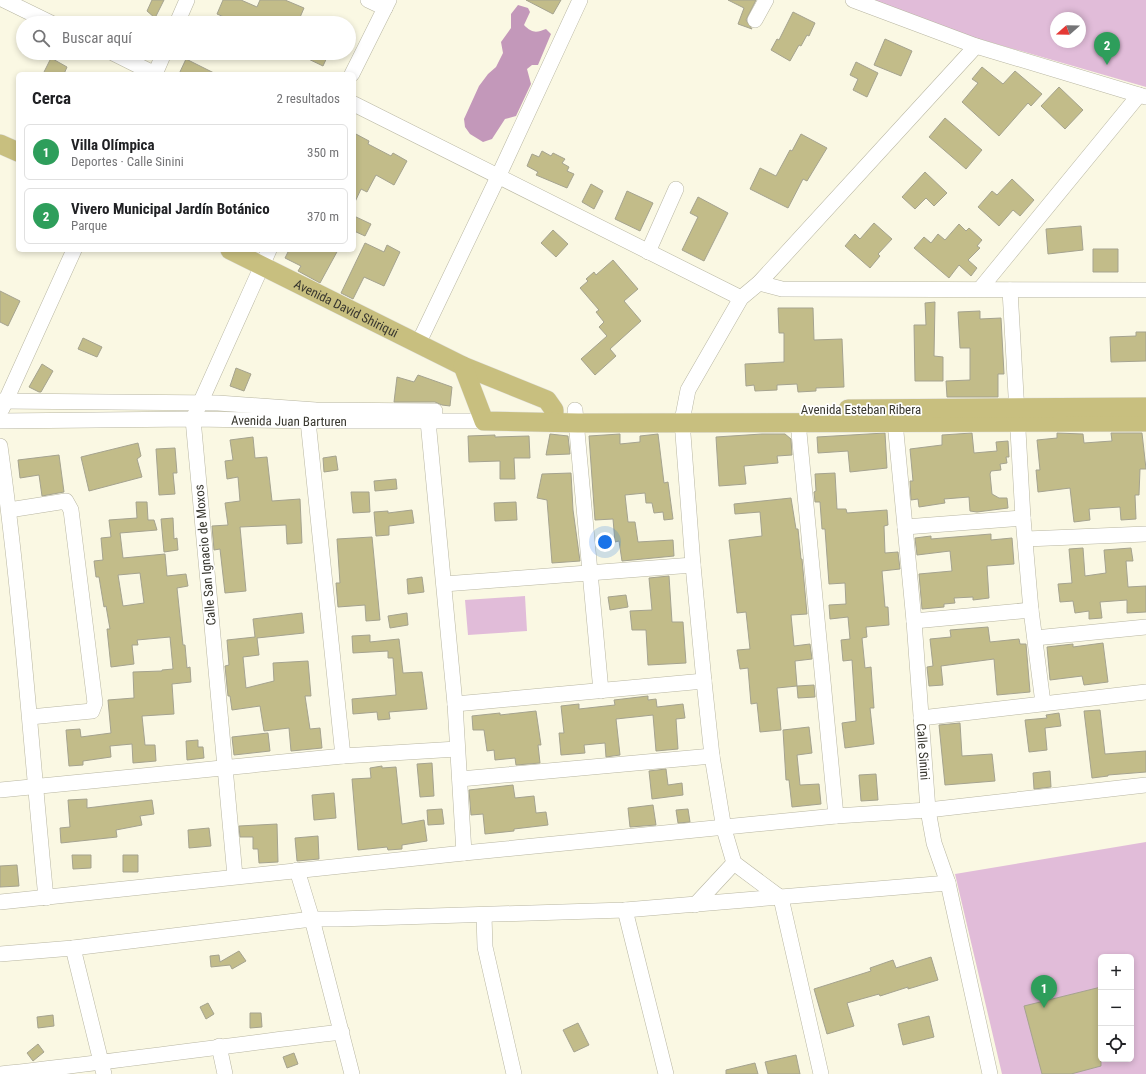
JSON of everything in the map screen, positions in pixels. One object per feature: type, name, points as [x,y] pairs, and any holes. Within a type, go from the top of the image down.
[{"type":"main road","points":[[0,144],[16,151]]},
{"type":"main road","name":"Avenida David Shiriqui","points":[[239,252],[266,258],[418,344],[463,366],[548,400],[554,416]]},
{"type":"main road","points":[[463,366],[482,415]]},
{"type":"main road","name":"Avenida Esteban Ribera","points":[[683,416],[798,422],[895,422],[1146,407]]},
{"type":"main road","name":"Avenida Juan Barturen","points":[[482,415],[576,416]]},
{"type":"main road","name":"Avenida Esteban Ribera","points":[[576,416],[1017,415],[1146,422]]},
{"type":"street","points":[[4,0],[37,16]]},
{"type":"street","points":[[180,16],[187,0]]},
{"type":"street","points":[[353,72],[387,4],[368,0]]},
{"type":"street","points":[[418,344],[498,177],[580,0]]},
{"type":"street","points":[[756,20],[766,0]]},
{"type":"street","points":[[853,0],[976,46],[1143,96],[980,289]]},
{"type":"street","points":[[821,1074],[781,898],[734,863],[724,829],[712,756],[704,681],[693,565],[683,416],[688,390],[741,298],[760,283],[976,46]]},
{"type":"street","points":[[127,60],[151,72]]},
{"type":"street","points":[[156,72],[161,60]]},
{"type":"street","points":[[356,105],[741,298]]},
{"type":"street","points":[[648,252],[676,189]]},
{"type":"street","points":[[2,405],[73,252]]},
{"type":"street","name":"Calle San Ignacio de Moxos","points":[[235,876],[193,419],[266,258]]},
{"type":"street","points":[[760,283],[782,289],[1146,290]]},
{"type":"street","points":[[1010,290],[1017,415],[1031,610],[1043,702]]},
{"type":"street","name":"Avenida Juan Barturen","points":[[2,405],[200,403],[316,410],[482,415]]},
{"type":"street","name":"Avenida Juan Barturen","points":[[0,421],[193,419],[428,421],[482,415]]},
{"type":"street","points":[[576,416],[601,691]]},
{"type":"street","points":[[308,421],[343,756]]},
{"type":"street","points":[[428,421],[455,704],[464,853]]},
{"type":"street","points":[[798,422],[836,816]]},
{"type":"street","name":"Calle Sinini","points":[[895,422],[914,621],[929,814],[934,843],[948,884],[990,1074]]},
{"type":"street","points":[[0,446],[9,510],[30,717],[35,788],[46,898]]},
{"type":"street","points":[[9,510],[66,501],[70,510],[95,703],[92,711],[30,717]]},
{"type":"street","points":[[905,527],[1024,518]]},
{"type":"street","points":[[1026,539],[1146,534]]},
{"type":"street","points":[[444,584],[693,565]]},
{"type":"street","points":[[914,621],[1031,610]]},
{"type":"street","points":[[1035,638],[1146,627]]},
{"type":"street","points":[[455,704],[704,681]]},
{"type":"street","points":[[921,718],[1043,702],[1146,692]]},
{"type":"street","points":[[0,790],[35,788],[225,767],[343,756],[457,749]]},
{"type":"street","points":[[460,779],[712,756]]},
{"type":"street","points":[[0,902],[235,876],[724,829],[836,816],[929,814],[1146,785]]},
{"type":"street","points":[[695,905],[734,863]]},
{"type":"street","points":[[297,870],[312,919],[352,1074]]},
{"type":"street","points":[[0,954],[73,948],[312,919],[484,916],[625,910],[948,884]]},
{"type":"street","points":[[625,910],[666,1074]]},
{"type":"street","points":[[484,916],[485,947],[514,1074]]},
{"type":"street","points":[[73,948],[103,1068]]},
{"type":"street","points":[[0,1074],[103,1068],[219,1046],[342,1032]]},
{"type":"street","points":[[219,1046],[225,1074]]},
{"type":"shaded area","points":[[874,0],[1146,0],[1146,87],[962,34]]},
{"type":"shaded area","points":[[518,5],[528,8],[530,12],[524,25],[527,28],[534,32],[546,29],[551,34],[538,65],[532,65],[527,69],[531,84],[516,116],[505,119],[492,139],[483,142],[470,134],[465,127],[464,119],[479,86],[488,74],[496,67],[503,53],[501,42],[511,28],[511,14]]},
{"type":"shaded area","points":[[525,596],[527,631],[468,635],[465,600]]},
{"type":"shaded area","points":[[1146,842],[1146,1074],[1002,1074],[955,874]]},
{"type":"building","points":[[152,0],[164,0],[156,16],[153,16],[147,11]]},
{"type":"building","points":[[223,0],[241,0],[257,7],[260,0],[285,0],[304,8],[301,16],[222,16],[217,14]]},
{"type":"building","points":[[526,0],[561,0],[553,14]]},
{"type":"building","points":[[728,0],[756,0],[746,20],[752,29],[738,24],[744,8]]},
{"type":"building","points":[[793,12],[815,23],[809,36],[807,35],[801,46],[799,45],[790,61],[771,50],[777,39],[779,40]]},
{"type":"building","points":[[885,39],[912,51],[901,76],[874,65]]},
{"type":"building","points":[[50,60],[55,60],[67,67],[65,72],[44,72]]},
{"type":"building","points":[[186,60],[188,60],[212,72],[180,72]]},
{"type":"building","points":[[311,60],[326,60],[323,66]]},
{"type":"building","points":[[856,62],[878,73],[867,97],[853,90],[858,79],[850,75]]},
{"type":"building","points":[[982,67],[1003,84],[1015,71],[1042,94],[1031,106],[1028,103],[999,136],[962,102],[978,83],[972,79]]},
{"type":"building","points":[[1059,87],[1083,110],[1065,129],[1041,106]]},
{"type":"building","points":[[945,118],[982,150],[966,169],[929,137]]},
{"type":"building","points":[[356,134],[369,141],[368,144],[391,156],[393,153],[407,161],[394,185],[376,175],[367,192],[361,189],[356,200]]},
{"type":"building","points":[[801,134],[827,148],[807,181],[803,179],[788,208],[750,189],[760,168],[776,176],[790,150],[792,151]]},
{"type":"building","points":[[542,151],[551,156],[553,153],[565,159],[562,163],[569,167],[567,171],[574,174],[567,188],[536,175],[538,172],[527,166],[532,154],[539,157]]},
{"type":"building","points":[[925,172],[947,193],[934,206],[926,198],[915,209],[902,197]]},
{"type":"building","points":[[1012,179],[1034,200],[1020,216],[1013,210],[999,226],[978,207],[992,191],[997,195]]},
{"type":"building","points":[[591,184],[603,191],[594,209],[582,202]]},
{"type":"building","points":[[627,191],[653,203],[640,231],[615,219]]},
{"type":"building","points":[[698,197],[728,213],[704,261],[682,250],[698,217],[690,213]]},
{"type":"building","points":[[356,217],[371,224],[365,236],[356,232]]},
{"type":"building","points":[[874,223],[892,239],[878,254],[880,256],[870,268],[845,246],[855,234],[860,239]]},
{"type":"building","points":[[959,224],[966,231],[969,228],[982,240],[977,246],[980,248],[968,260],[977,268],[971,276],[959,265],[949,278],[914,248],[924,237],[931,243],[938,234],[945,240]]},
{"type":"building","points":[[1081,226],[1083,250],[1048,254],[1046,229]]},
{"type":"building","points":[[553,230],[568,244],[556,257],[541,243]]},
{"type":"building","points":[[365,243],[384,252],[387,245],[400,252],[384,286],[364,277],[353,299],[341,293]]},
{"type":"building","points":[[1093,249],[1118,249],[1118,272],[1093,272]]},
{"type":"building","points":[[288,252],[337,252],[320,283],[298,271],[301,266],[285,258]]},
{"type":"building","points":[[613,260],[638,289],[624,301],[641,321],[610,349],[616,356],[595,375],[581,359],[607,336],[599,327],[604,322],[596,312],[599,310],[580,288],[588,281],[586,279],[594,272],[596,275]]},
{"type":"building","points":[[0,291],[20,301],[8,326],[0,322]]},
{"type":"building","points":[[935,302],[934,356],[943,357],[943,381],[915,381],[914,325],[926,325],[925,303]]},
{"type":"building","points":[[778,308],[813,308],[814,340],[842,339],[844,387],[816,388],[816,391],[798,392],[797,384],[777,385],[777,390],[755,391],[754,385],[746,386],[745,364],[784,362],[784,333],[779,333]]},
{"type":"building","points":[[980,311],[980,319],[1001,318],[1004,374],[998,374],[998,397],[947,397],[946,381],[970,380],[970,348],[960,348],[958,312]]},
{"type":"building","points":[[1136,332],[1146,332],[1146,361],[1111,362],[1110,337],[1136,336]]},
{"type":"building","points":[[83,338],[102,347],[97,357],[78,349]]},
{"type":"building","points":[[42,364],[53,371],[41,392],[39,392],[29,387]]},
{"type":"building","points":[[236,368],[251,374],[244,391],[230,386]]},
{"type":"building","points":[[418,375],[452,387],[450,406],[435,402],[394,402],[397,377],[414,382]]},
{"type":"building","points":[[885,433],[887,468],[850,472],[848,451],[818,453],[817,437]]},
{"type":"building","points":[[972,433],[974,453],[997,451],[996,442],[1008,441],[1009,457],[1006,457],[1007,463],[1000,464],[1001,470],[991,471],[990,474],[992,494],[999,498],[1007,498],[1008,508],[977,512],[970,511],[969,497],[944,499],[945,503],[919,507],[918,499],[911,500],[910,481],[913,481],[910,449],[942,445],[942,435]]},
{"type":"building","points":[[1057,433],[1083,434],[1084,443],[1112,441],[1111,433],[1142,433],[1146,469],[1140,469],[1139,495],[1135,495],[1136,519],[1121,520],[1120,507],[1089,509],[1090,520],[1074,522],[1070,488],[1038,492],[1036,470],[1040,470],[1037,440],[1057,438]]},
{"type":"building","points":[[550,434],[568,436],[570,454],[546,455]]},
{"type":"building","points":[[620,434],[620,444],[640,442],[640,436],[658,434],[664,483],[668,482],[673,519],[664,520],[663,512],[654,513],[652,503],[646,503],[645,493],[625,495],[628,522],[635,522],[638,542],[673,540],[674,556],[622,561],[619,541],[615,542],[613,519],[595,520],[589,436]]},
{"type":"building","points":[[785,434],[791,439],[792,455],[777,456],[778,463],[744,466],[746,484],[719,486],[716,437]]},
{"type":"building","points":[[495,435],[495,437],[529,436],[530,458],[514,458],[515,479],[500,479],[500,461],[469,462],[468,436]]},
{"type":"building","points":[[253,437],[255,458],[267,457],[272,501],[300,499],[302,543],[287,544],[286,525],[240,527],[246,591],[225,593],[220,549],[214,550],[212,526],[228,525],[225,503],[240,501],[238,477],[227,479],[225,461],[233,460],[230,440]]},
{"type":"building","points":[[138,443],[141,456],[137,459],[142,477],[89,491],[81,457]]},
{"type":"building","points":[[175,448],[177,473],[173,473],[175,494],[159,495],[156,449]]},
{"type":"building","points":[[59,455],[64,492],[42,496],[39,475],[20,478],[18,460]]},
{"type":"building","points":[[336,456],[338,470],[324,472],[323,458]]},
{"type":"building","points":[[571,473],[573,510],[580,561],[552,563],[547,500],[537,498],[542,474]]},
{"type":"building","points":[[835,473],[837,509],[846,509],[847,513],[887,510],[888,525],[884,526],[885,553],[898,552],[900,569],[882,571],[885,607],[888,607],[889,625],[866,627],[867,637],[862,638],[865,668],[871,667],[874,708],[870,708],[874,744],[845,748],[842,723],[856,721],[852,660],[843,661],[841,640],[850,639],[848,617],[830,619],[829,605],[846,604],[845,583],[829,584],[825,529],[822,529],[820,502],[815,502],[814,492],[816,491],[815,474]]},
{"type":"building","points":[[396,479],[397,489],[375,491],[374,481]]},
{"type":"building","points":[[351,492],[369,492],[370,512],[353,513]]},
{"type":"building","points":[[791,498],[796,529],[798,529],[807,614],[791,615],[794,646],[810,644],[812,659],[795,661],[797,686],[777,688],[781,730],[760,732],[757,703],[751,704],[748,668],[740,669],[737,650],[750,649],[746,612],[737,613],[729,540],[762,536],[760,512],[735,514],[734,504]]},
{"type":"building","points":[[136,502],[147,502],[148,520],[154,520],[157,530],[120,533],[123,558],[165,554],[167,576],[186,574],[188,586],[177,588],[183,645],[185,645],[187,668],[190,667],[191,682],[172,684],[174,714],[142,716],[145,745],[155,745],[156,761],[133,763],[132,744],[110,746],[111,757],[83,761],[83,765],[69,766],[66,730],[80,729],[81,737],[111,733],[108,700],[134,698],[133,672],[173,669],[170,637],[137,640],[138,645],[132,645],[134,664],[111,667],[107,629],[110,629],[106,606],[104,607],[99,577],[96,577],[94,561],[103,560],[101,538],[111,537],[109,520],[137,518]],"holes":[[[140,573],[144,603],[123,606],[118,575]]]},
{"type":"building","points":[[516,502],[517,520],[495,521],[494,503]]},
{"type":"building","points":[[412,510],[414,523],[389,526],[389,535],[376,536],[374,512],[388,511],[388,513]]},
{"type":"building","points":[[173,518],[174,539],[177,538],[178,550],[164,552],[161,519]]},
{"type":"building","points":[[991,534],[991,540],[1012,538],[1014,564],[987,566],[989,598],[973,600],[973,597],[954,598],[955,603],[944,604],[944,607],[922,609],[919,574],[952,571],[950,551],[917,555],[915,538],[931,536],[931,539]]},
{"type":"building","points":[[372,537],[380,620],[366,621],[365,605],[338,607],[336,583],[340,583],[337,539]]},
{"type":"building","points":[[1083,548],[1085,576],[1106,573],[1104,550],[1131,548],[1133,561],[1126,561],[1128,587],[1146,586],[1146,612],[1127,613],[1127,600],[1100,602],[1102,618],[1089,619],[1089,611],[1075,613],[1073,601],[1060,602],[1058,584],[1072,583],[1069,549]]},
{"type":"building","points":[[669,576],[672,622],[683,622],[686,663],[648,665],[646,630],[632,630],[630,611],[652,610],[649,578]]},
{"type":"building","points":[[422,577],[424,592],[408,594],[407,579]]},
{"type":"building","points":[[626,595],[628,607],[610,610],[608,597]]},
{"type":"building","points":[[302,613],[304,633],[257,638],[259,655],[243,657],[246,688],[274,681],[273,663],[308,661],[311,696],[305,696],[310,729],[320,728],[322,748],[291,751],[289,728],[264,731],[260,706],[232,710],[230,696],[228,696],[225,666],[229,665],[227,640],[255,637],[253,619]]},
{"type":"building","points":[[407,613],[408,625],[390,628],[388,616]]},
{"type":"building","points":[[988,627],[990,642],[1019,639],[1020,644],[1026,644],[1030,692],[997,695],[994,659],[941,666],[943,685],[929,686],[927,667],[933,666],[930,639],[951,637],[950,630]]},
{"type":"building","points":[[370,635],[370,642],[399,639],[403,673],[422,672],[427,709],[389,712],[390,719],[378,720],[377,712],[353,714],[352,699],[396,695],[393,658],[388,658],[388,651],[353,653],[352,636]]},
{"type":"building","points":[[1103,643],[1108,682],[1084,685],[1082,676],[1050,680],[1047,647],[1073,644],[1073,647]]},
{"type":"building","points":[[814,685],[815,697],[798,698],[797,686]]},
{"type":"building","points":[[648,696],[648,700],[656,699],[657,707],[683,704],[685,718],[676,719],[678,749],[656,751],[653,715],[616,719],[620,755],[606,757],[605,743],[584,745],[585,753],[561,755],[559,733],[564,733],[561,706],[579,704],[579,709],[615,705],[614,700]]},
{"type":"building","points":[[1100,710],[1105,754],[1146,751],[1146,772],[1108,775],[1092,778],[1084,711]]},
{"type":"building","points":[[536,711],[541,745],[538,745],[540,763],[516,765],[515,758],[495,760],[494,750],[487,751],[484,730],[473,730],[472,716]]},
{"type":"building","points":[[1059,713],[1061,726],[1045,728],[1047,750],[1029,752],[1025,720],[1047,718],[1046,715]]},
{"type":"building","points":[[960,723],[962,756],[992,754],[995,781],[945,785],[939,725]]},
{"type":"building","points":[[809,727],[812,753],[797,755],[800,785],[819,784],[821,804],[792,807],[789,780],[786,780],[783,730]]},
{"type":"building","points":[[268,733],[270,751],[234,755],[232,737]]},
{"type":"building","points":[[198,740],[198,747],[203,747],[204,758],[187,760],[186,741]]},
{"type":"building","points":[[432,763],[434,796],[420,797],[417,764]]},
{"type":"building","points":[[382,766],[382,768],[396,767],[402,824],[424,820],[427,841],[402,845],[402,849],[388,850],[387,847],[358,850],[352,779],[371,778],[370,768]]},
{"type":"building","points":[[666,769],[668,785],[682,783],[683,795],[652,799],[649,771]]},
{"type":"building","points":[[1050,771],[1051,787],[1034,789],[1033,773]]},
{"type":"building","points":[[876,774],[878,800],[861,801],[859,775]]},
{"type":"building","points":[[513,785],[515,798],[534,796],[536,813],[546,812],[548,825],[485,834],[483,814],[471,815],[469,790]]},
{"type":"building","points":[[334,793],[336,818],[314,820],[312,795]]},
{"type":"building","points":[[87,799],[87,808],[152,800],[154,814],[140,816],[142,825],[116,830],[117,837],[61,843],[60,828],[70,827],[68,800]]},
{"type":"building","points":[[653,805],[656,825],[630,827],[628,808]]},
{"type":"building","points":[[442,809],[444,824],[428,825],[427,810]]},
{"type":"building","points":[[688,809],[690,822],[678,823],[676,810]]},
{"type":"building","points":[[277,824],[278,862],[259,863],[258,849],[253,849],[253,837],[240,837],[239,826]]},
{"type":"building","points":[[209,828],[211,846],[189,848],[188,830]]},
{"type":"building","points":[[318,836],[319,859],[297,861],[295,838]]},
{"type":"building","points":[[72,855],[91,855],[91,868],[73,869]]},
{"type":"building","points":[[123,855],[138,855],[138,872],[123,872]]},
{"type":"building","points":[[17,865],[19,886],[0,887],[0,866]]},
{"type":"building","points":[[239,951],[246,961],[232,969],[230,965],[211,967],[210,956],[219,955],[220,962]]},
{"type":"building","points":[[931,957],[938,980],[908,989],[908,987],[880,996],[879,994],[847,1003],[854,1026],[827,1034],[814,989],[871,971],[870,968],[893,960],[896,968]]},
{"type":"building","points":[[1098,988],[1098,1062],[1101,1062],[1101,1066],[1071,1074],[1042,1074],[1024,1006]]},
{"type":"building","points":[[208,1003],[214,1014],[206,1019],[200,1007]]},
{"type":"building","points":[[250,1013],[261,1013],[262,1027],[250,1028]]},
{"type":"building","points":[[53,1015],[54,1026],[38,1028],[37,1017]]},
{"type":"building","points":[[929,1016],[934,1037],[903,1045],[898,1024]]},
{"type":"building","points":[[578,1023],[589,1045],[574,1052],[563,1030]]},
{"type":"building","points":[[38,1044],[44,1052],[33,1061],[27,1053]]},
{"type":"building","points":[[294,1053],[298,1064],[287,1068],[283,1057]]},
{"type":"building","points":[[796,1055],[800,1074],[768,1074],[765,1062]]},
{"type":"building","points":[[755,1063],[758,1074],[726,1074],[726,1070]]},
{"type":"place","name":"Vivero Municipal Jardín Botánico","points":[[1107,65]]},
{"type":"place","name":"Villa Olímpica","points":[[1044,1008]]}]
